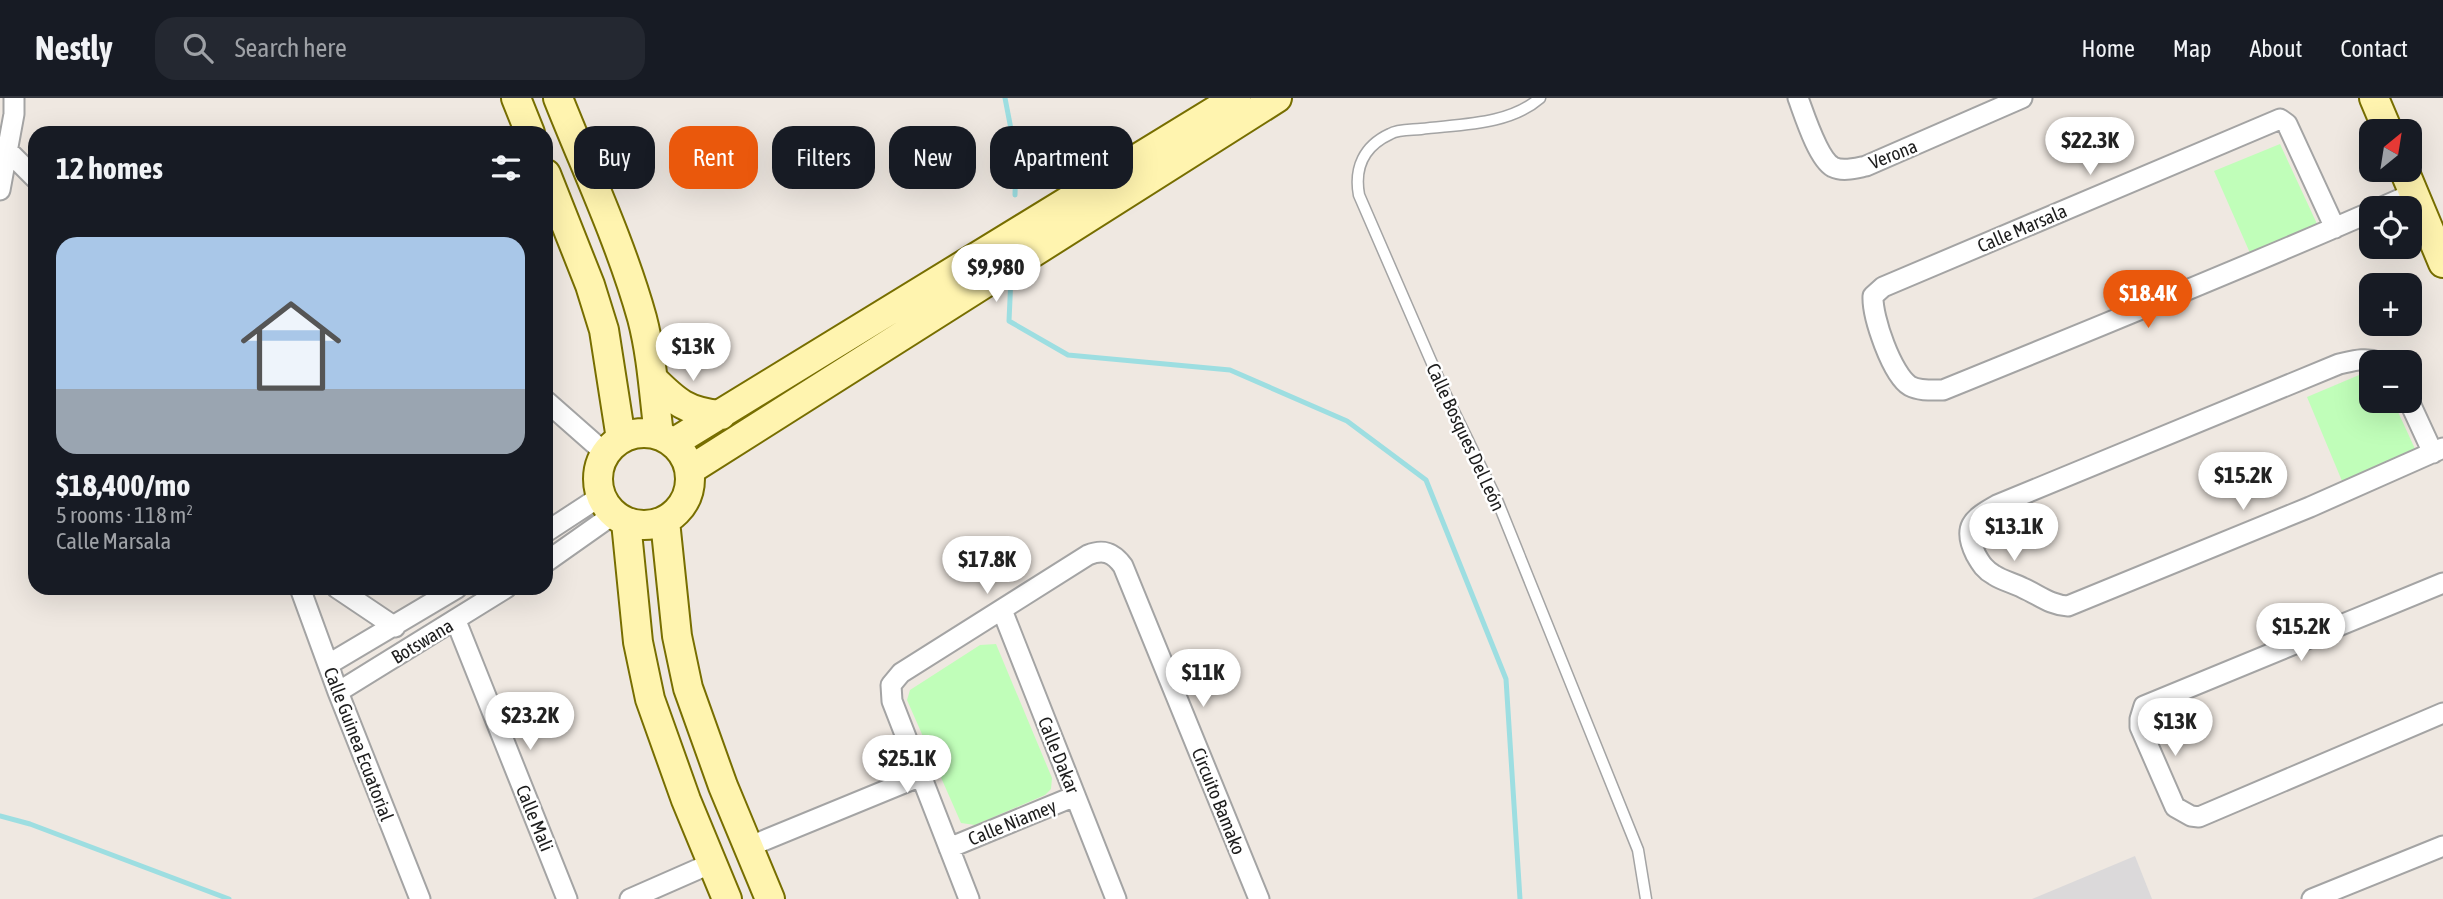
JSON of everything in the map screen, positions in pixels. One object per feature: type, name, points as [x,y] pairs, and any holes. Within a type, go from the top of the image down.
[{"type":"street","points":[[0,190],[14,98]]},
{"type":"street","points":[[516,98],[527,126]]},
{"type":"street","points":[[553,530],[614,511],[646,526],[665,521],[678,512],[690,485],[690,470],[684,455],[666,439],[642,321],[627,272],[558,98]]},
{"type":"street","points":[[727,899],[650,699],[614,511],[598,482],[599,467],[613,446],[633,434],[666,439],[721,415],[1236,98]]},
{"type":"street","points":[[690,470],[1277,98]]},
{"type":"street","name":"Verona","points":[[1798,98],[1822,155],[1832,167],[1845,169],[1866,166],[2022,98]]},
{"type":"street","points":[[2374,98],[2383,119]]},
{"type":"street","name":"Calle Marsala","points":[[2280,119],[2287,124],[2335,228],[2176,296],[1943,390],[1910,386],[1898,374],[1872,309],[1873,296],[1882,287],[2280,119]]},
{"type":"street","points":[[8,151],[28,171]]},
{"type":"street","points":[[2393,196],[2409,182],[2443,263]]},
{"type":"street","points":[[553,192],[590,285],[604,330],[613,446]]},
{"type":"street","points":[[2335,228],[2359,217]]},
{"type":"street","points":[[2359,359],[2339,364],[1997,505],[1973,523],[1969,530],[1969,540],[1982,565],[1994,576],[2056,605],[2068,606],[2310,507],[2438,451],[2416,413]]},
{"type":"street","points":[[653,379],[680,404],[691,410],[721,415]]},
{"type":"street","points":[[553,406],[613,446]]},
{"type":"street","points":[[553,557],[614,511]]},
{"type":"street","points":[[665,521],[677,636],[688,688],[770,899]]},
{"type":"street","name":"Circuito Bamako","points":[[1002,610],[1088,555],[1098,551],[1108,552],[1117,558],[1123,566],[1259,899]]},
{"type":"street","points":[[2443,583],[2144,706],[2140,727],[2175,807],[2182,813],[2199,817],[2443,713]]},
{"type":"street","name":"Calle Guinea Ecuatorial","points":[[303,595],[419,899]]},
{"type":"street","points":[[347,595],[395,627]]},
{"type":"street","name":"Botswana","points":[[329,664],[446,595]]},
{"type":"street","name":"Botswana","points":[[338,692],[495,595]]},
{"type":"street","points":[[970,899],[892,701],[891,685],[901,673],[1002,610]]},
{"type":"street","name":"Calle Dakar","points":[[1002,610],[1116,899]]},
{"type":"street","name":"Calle Mali","points":[[456,621],[567,899]]},
{"type":"street","points":[[748,847],[921,776]]},
{"type":"street","name":"Calle Niamey","points":[[949,848],[1075,796]]},
{"type":"street","points":[[2312,899],[2443,846]]},
{"type":"street","points":[[630,899],[712,863]]},
{"type":"lane","name":"Calle Bosques Del León","points":[[1540,98],[1529,107],[1495,120],[1392,132],[1370,146],[1356,176],[1359,195],[1444,391],[1497,500],[1638,850],[1646,899]]},
{"type":"shaded area","points":[[2135,856],[2152,899],[2032,899]]},
{"type":"green space","points":[[2280,144],[2318,226],[2250,253],[2214,171]]},
{"type":"green space","points":[[2359,375],[2359,413],[2399,413],[2416,451],[2342,481],[2307,397]]},
{"type":"green space","points":[[996,644],[1052,778],[1051,789],[1045,795],[975,825],[961,823],[907,700],[910,690],[980,645]]},
{"type":"waterway","points":[[1005,98],[1016,155],[1015,195]]},
{"type":"waterway","points":[[1011,277],[1009,321],[1068,355],[1230,370],[1347,421],[1426,480],[1506,679],[1520,899]]},
{"type":"waterway","points":[[0,816],[30,824],[229,899]]}]
